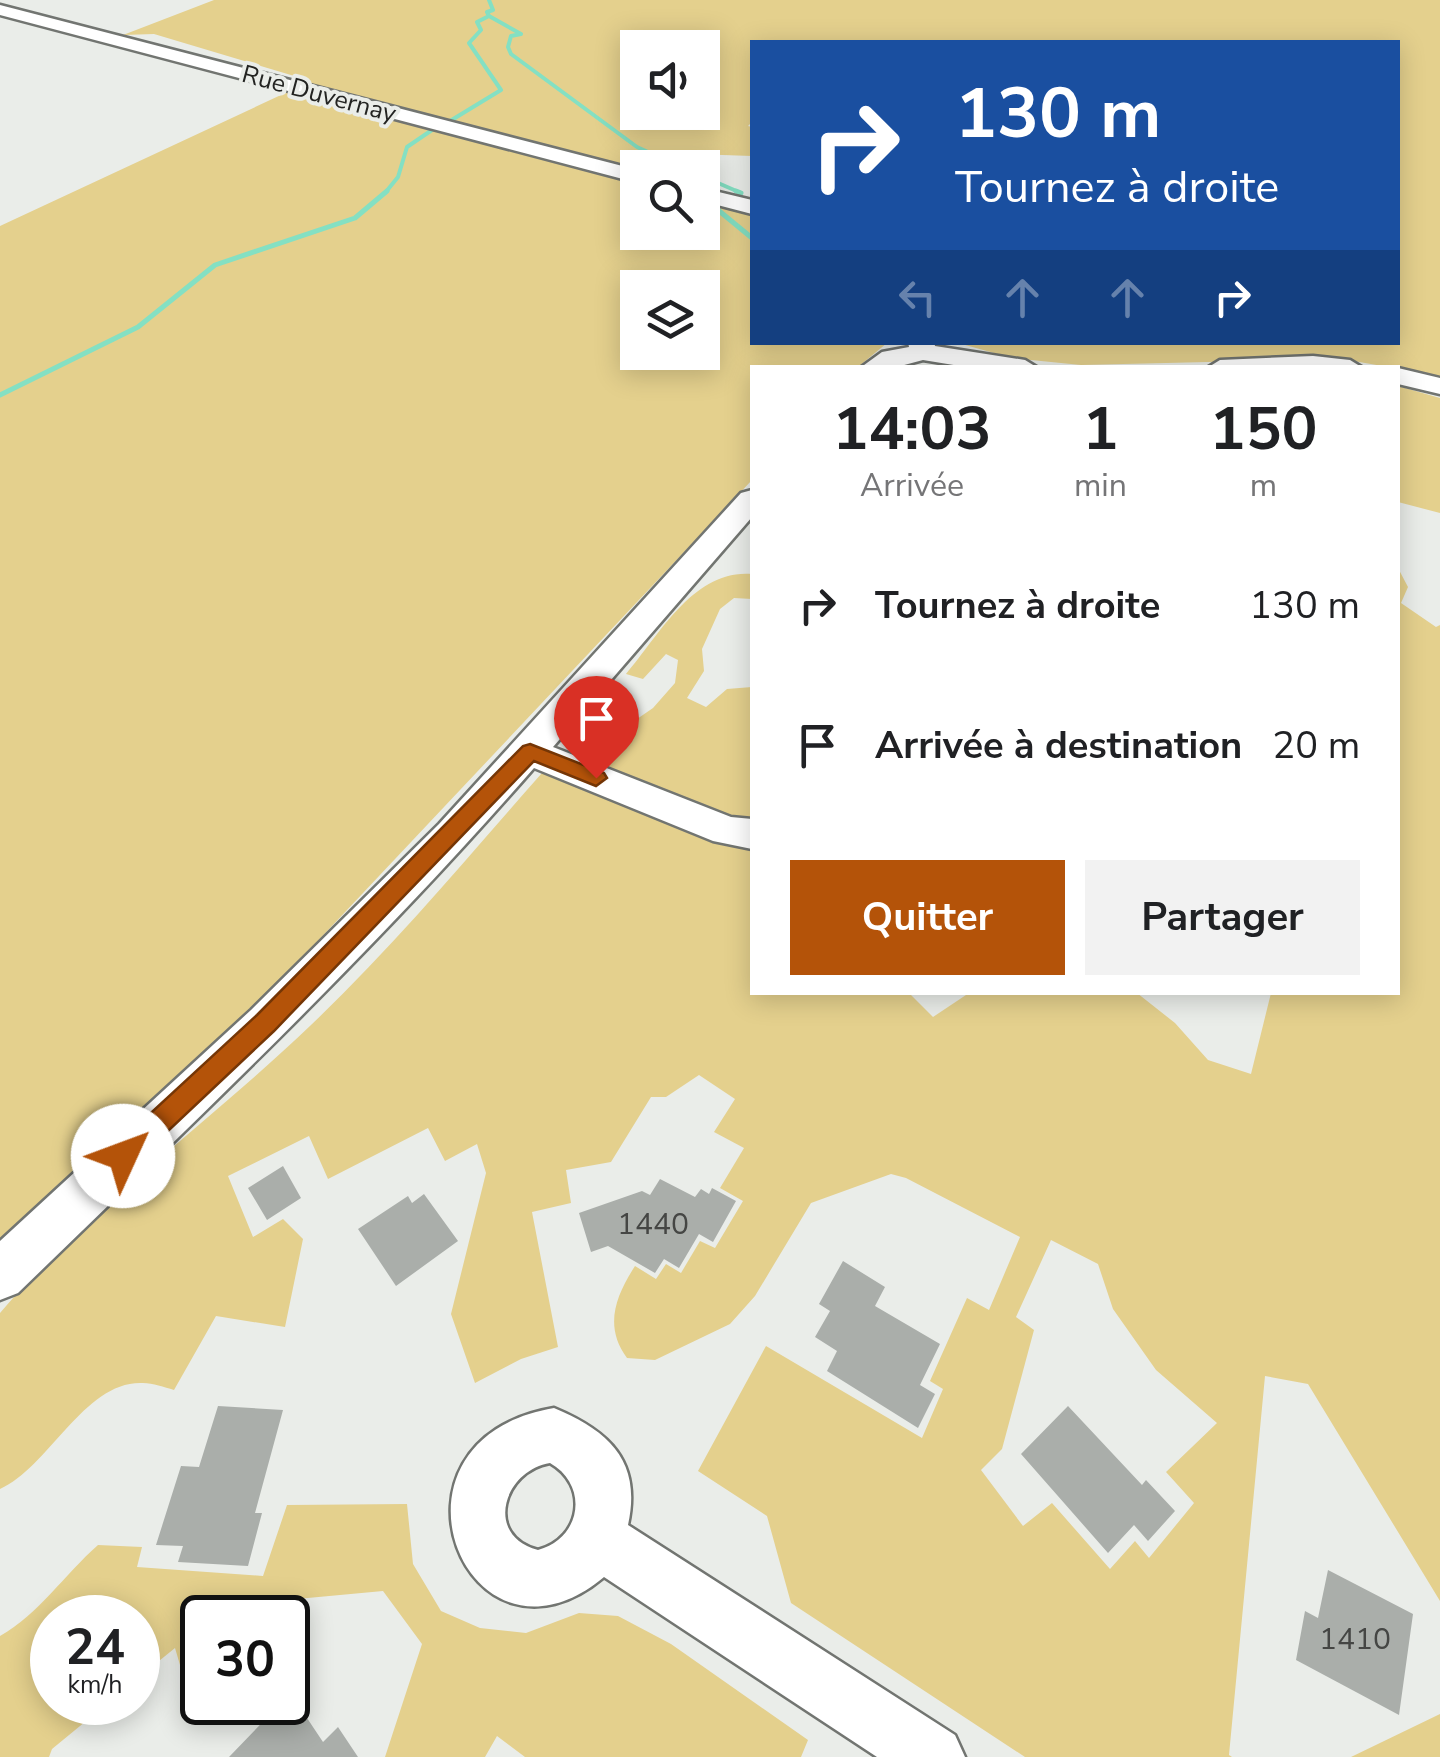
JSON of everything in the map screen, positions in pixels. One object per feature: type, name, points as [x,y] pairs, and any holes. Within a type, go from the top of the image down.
[{"type":"street","name":"Rue Duvernay","points":[[0,10],[620,173]]},
{"type":"street","points":[[720,199],[750,207]]},
{"type":"street","points":[[878,365],[922,347],[1010,365]]},
{"type":"street","points":[[1290,365],[1322,365]]},
{"type":"street","points":[[1400,376],[1440,386]]},
{"type":"street","points":[[0,1275],[266,1023],[530,752],[744,521]]},
{"type":"street","points":[[530,752],[728,831],[750,834]]},
{"type":"street","points":[[596,1538],[934,1757]]},
{"type":"shaded area","points":[[214,0],[1440,0],[1440,376],[1400,369],[1400,365],[1342,359],[1081,365],[1012,358],[965,345],[1400,345],[1400,40],[750,40],[750,156],[720,155],[720,150],[620,150],[620,250],[720,250],[720,207],[750,214],[750,345],[885,345],[860,365],[750,365],[750,482],[266,996],[0,1258],[0,226],[311,81],[154,34],[123,35]]},
{"type":"shaded area","points":[[1400,387],[1440,398],[1440,513],[1400,503]]},
{"type":"shaded area","points":[[1400,572],[1408,587],[1401,603],[1436,627],[1440,625],[1440,1601],[1308,1384],[1265,1376],[1229,1755],[1232,1757],[1025,1757],[791,1603],[767,1516],[698,1471],[766,1346],[922,1438],[943,1389],[930,1381],[967,1298],[989,1310],[1020,1237],[891,1174],[811,1203],[755,1296],[730,1324],[655,1360],[627,1358],[614,1323],[622,1289],[635,1266],[656,1279],[666,1264],[681,1273],[700,1241],[715,1248],[743,1201],[720,1188],[744,1148],[714,1132],[735,1099],[699,1075],[666,1097],[651,1097],[611,1162],[566,1170],[571,1203],[532,1212],[558,1347],[521,1359],[475,1383],[451,1314],[486,1173],[477,1144],[445,1161],[428,1128],[328,1179],[309,1136],[228,1176],[253,1237],[283,1219],[303,1239],[285,1327],[216,1316],[174,1390],[143,1383],[122,1386],[103,1395],[35,1463],[0,1489],[0,1313],[73,1236],[342,995],[542,773],[568,781],[621,730],[653,708],[675,683],[678,660],[666,654],[643,679],[626,674],[680,607],[713,582],[731,575],[750,574],[750,599],[734,598],[720,609],[702,649],[704,671],[687,698],[706,707],[727,689],[750,687],[750,995],[911,995],[933,1017],[966,995],[1140,995],[1175,1023],[1208,1060],[1251,1074],[1271,995],[1400,995]],"holes":[[[1051,1240],[1098,1264],[1113,1309],[1156,1370],[1217,1423],[1166,1472],[1194,1503],[1149,1558],[1135,1541],[1110,1569],[1052,1503],[1023,1526],[981,1470],[1002,1449],[1034,1330],[1016,1317]]]},
{"type":"shaded area","points":[[407,1504],[413,1564],[441,1611],[480,1628],[526,1633],[579,1613],[618,1616],[671,1644],[808,1740],[801,1757],[525,1757],[497,1736],[485,1757],[385,1757],[422,1644],[383,1591],[310,1598],[180,1595],[180,1665],[175,1648],[160,1660],[160,1595],[49,1595],[98,1545],[142,1547],[137,1567],[263,1576],[287,1505]]},
{"type":"shaded area","points":[[30,1613],[30,1725],[81,1725],[52,1749],[49,1757],[0,1757],[0,1636]]},
{"type":"shaded area","points":[[1440,1714],[1440,1757],[1351,1757]]},
{"type":"building","points":[[283,1166],[301,1198],[267,1220],[248,1188]]},
{"type":"building","points":[[660,1179],[695,1197],[701,1189],[709,1194],[712,1188],[736,1201],[713,1242],[699,1234],[679,1268],[664,1259],[655,1273],[608,1246],[591,1252],[579,1213],[642,1191],[650,1195]]},
{"type":"building","points":[[424,1194],[458,1241],[396,1286],[358,1229],[408,1196],[412,1203]]},
{"type":"building","points":[[843,1261],[885,1287],[875,1306],[940,1344],[920,1385],[935,1394],[918,1428],[827,1371],[837,1351],[815,1337],[830,1311],[819,1304]]},
{"type":"building","points":[[218,1406],[283,1410],[255,1513],[262,1513],[248,1566],[178,1562],[183,1546],[156,1545],[181,1466],[199,1467]]},
{"type":"building","points":[[1068,1406],[1142,1485],[1146,1480],[1175,1511],[1148,1541],[1134,1525],[1108,1553],[1021,1454]]},
{"type":"building","points":[[1328,1570],[1413,1614],[1399,1715],[1296,1660],[1305,1611],[1318,1618]]},
{"type":"building","points":[[310,1722],[323,1742],[338,1727],[358,1757],[229,1757],[260,1725]]},
{"type":"waterway","points":[[489,0],[493,10],[487,12],[489,16]]},
{"type":"waterway","points":[[450,121],[501,90],[469,43],[481,30],[477,22],[489,16]]},
{"type":"waterway","points":[[489,16],[521,34],[511,36],[511,54],[644,150]]},
{"type":"waterway","points":[[386,192],[398,177],[407,147],[432,130]]},
{"type":"waterway","points":[[720,184],[741,193],[736,191]]},
{"type":"waterway","points":[[0,395],[138,327],[215,265],[355,218],[386,192]]},
{"type":"waterway","points":[[720,212],[750,236]]},
{"type":"route","points":[[123,1156],[266,1023],[453,836],[530,752],[596,778]]}]
